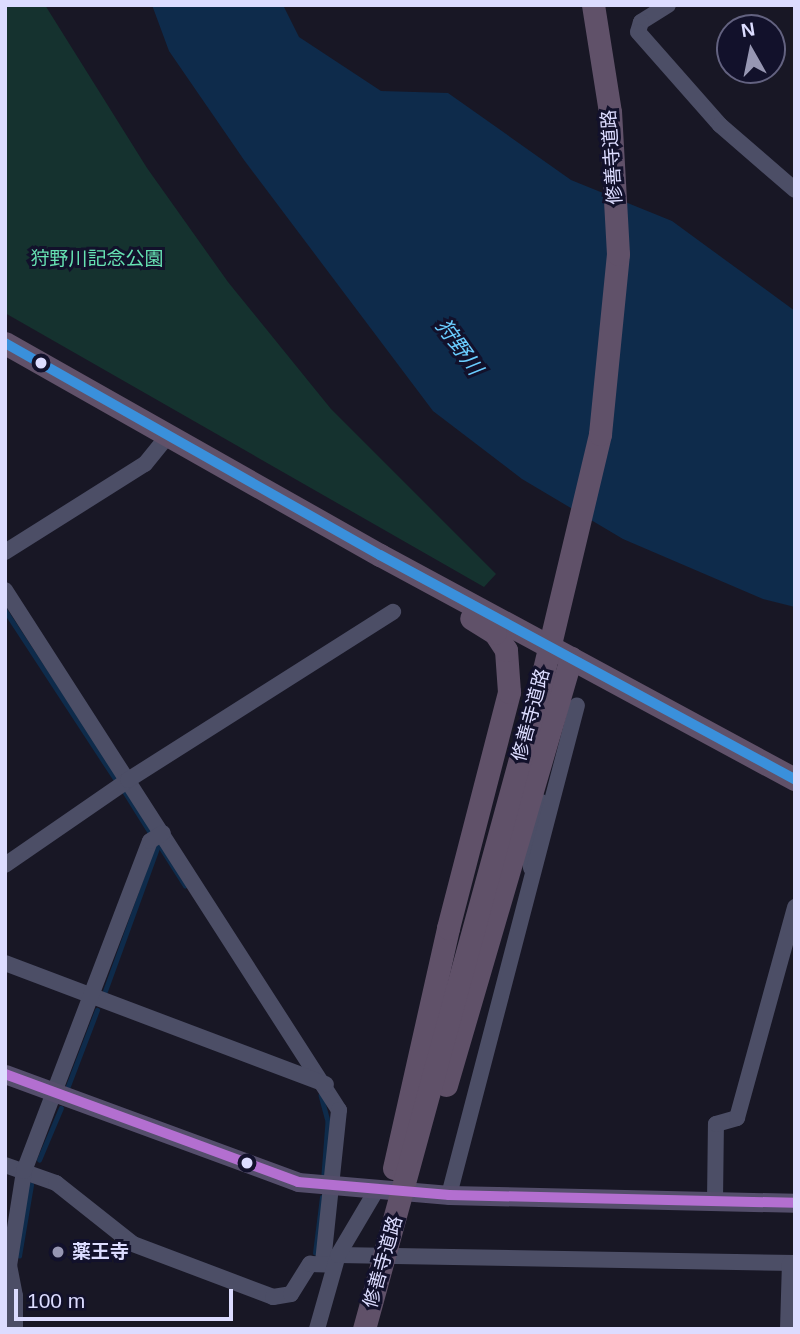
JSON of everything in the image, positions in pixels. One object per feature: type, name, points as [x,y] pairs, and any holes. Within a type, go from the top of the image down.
[{"type":"highway","name":"修善寺道路","points":[[366,1320],[391,1242],[541,682],[600,434],[618,254],[610,112],[593,5]]},
{"type":"highway","points":[[5,343],[380,555],[795,779]]},
{"type":"highway","points":[[366,1320],[380,1228],[448,929],[509,692],[509,661],[495,633],[410,585],[380,555]]},
{"type":"highway","points":[[509,692],[544,643]]},
{"type":"highway","points":[[391,1242],[408,1211],[571,658]]},
{"type":"main road","points":[[5,1074],[284,1178],[332,1186],[449,1195],[795,1203]]},
{"type":"street","points":[[668,5],[641,22],[638,32],[720,125],[795,190]]},
{"type":"street","points":[[5,552],[145,464],[169,434]]},
{"type":"street","points":[[5,590],[326,1084],[340,1123],[332,1186],[332,1261],[317,1329]]},
{"type":"street","points":[[5,865],[128,780],[393,612]]},
{"type":"street","points":[[449,1195],[577,705]]},
{"type":"street","points":[[532,875],[528,847],[560,729],[554,712]]},
{"type":"street","points":[[15,1329],[15,1296],[9,1266],[24,1171],[56,1094],[150,841],[163,833]]},
{"type":"street","points":[[715,1201],[716,1124],[737,1118],[795,906]]},
{"type":"street","points":[[5,963],[326,1084]]},
{"type":"street","points":[[5,1165],[56,1183],[132,1244],[273,1297],[291,1294],[310,1264],[332,1261],[792,1263],[788,1329]]},
{"type":"street","points":[[332,1261],[377,1189]]},
{"type":"green space","name":"狩野川記念公園","points":[[5,5],[45,5],[147,168],[228,282],[331,409],[496,574],[484,587],[5,313]]},
{"type":"water","name":"狩野川","points":[[152,5],[283,5],[299,37],[381,91],[448,93],[571,180],[672,221],[795,311],[795,607],[763,599],[623,539],[522,479],[433,411],[244,160],[169,51]]},
{"type":"waterway","points":[[5,610],[115,778]]},
{"type":"waterway","points":[[125,792],[150,832]]},
{"type":"waterway","points":[[159,844],[185,885]]},
{"type":"waterway","points":[[105,991],[158,845]]},
{"type":"waterway","points":[[68,1086],[97,1010]]},
{"type":"waterway","points":[[321,1095],[328,1122],[324,1174]]},
{"type":"waterway","points":[[39,1160],[61,1108]]},
{"type":"waterway","points":[[19,1256],[31,1185]]},
{"type":"waterway","points":[[315,1253],[322,1197]]},
{"type":"transit line","points":[[5,343],[380,555],[795,779]]},
{"type":"transit line","points":[[5,1074],[298,1182],[449,1195],[795,1203]]},
{"type":"place","name":"薬王寺","points":[[58,1252]]}]
